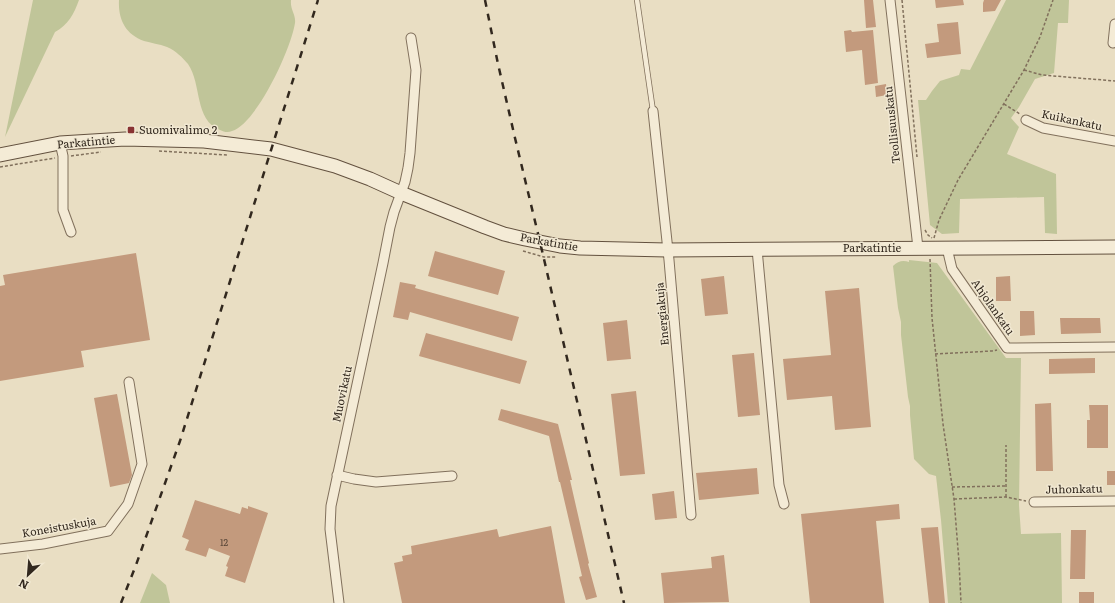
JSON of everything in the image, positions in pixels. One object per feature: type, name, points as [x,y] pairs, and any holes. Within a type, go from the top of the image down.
[{"type":"street","name":"Teollisuuskatu","points":[[890,0],[918,248]]},
{"type":"street","points":[[1113,43],[1115,24]]},
{"type":"street","name":"Muovikatu","points":[[339,603],[330,529],[331,506],[390,227],[408,168],[416,70],[411,38]]},
{"type":"street","name":"Energiakuja","points":[[653,111],[670,275],[691,515]]},
{"type":"street","name":"Kuikankatu","points":[[1026,120],[1042,128],[1115,141]]},
{"type":"street","name":"Parkatintie","points":[[0,155],[60,143],[125,139],[204,141],[271,148],[335,166],[485,227],[525,239],[560,246],[580,248],[667,250],[1115,247]]},
{"type":"street","points":[[60,143],[63,156],[63,210],[71,232]]},
{"type":"street","name":"Ahjolankatu","points":[[948,248],[952,269],[1007,348],[1115,347]]},
{"type":"street","points":[[757,249],[780,485],[784,504]]},
{"type":"street","name":"Koneistuskuja","points":[[0,549],[43,544],[108,531],[128,504],[142,464],[129,382]]},
{"type":"street","points":[[337,475],[376,482],[452,476]]},
{"type":"street","name":"Juhonkatu","points":[[1034,502],[1115,501]]},
{"type":"lane","points":[[637,0],[653,111]]},
{"type":"path","points":[[902,0],[917,157]]},
{"type":"path","points":[[923,227],[928,235],[934,239],[939,220],[958,180],[1024,70],[1040,37],[1053,0]]},
{"type":"path","points":[[1024,70],[1042,75],[1115,81]]},
{"type":"path","points":[[1004,104],[1019,113],[1026,120]]},
{"type":"path","points":[[155,151],[232,156]]},
{"type":"path","points":[[0,167],[63,156],[101,152]]},
{"type":"path","points":[[524,251],[544,257],[559,257]]},
{"type":"path","points":[[930,255],[935,354],[954,499],[961,603]]},
{"type":"path","points":[[935,354],[992,351],[1007,348]]},
{"type":"path","points":[[1006,445],[1006,497]]},
{"type":"path","points":[[952,487],[1006,486]]},
{"type":"path","points":[[954,499],[1006,497],[1034,502]]},
{"type":"green space","points":[[33,0],[79,0],[70,19],[64,26],[55,32],[5,137]]},
{"type":"green space","points":[[119,0],[291,0],[295,23],[287,50],[262,100],[242,125],[232,131],[226,132],[212,125],[206,118],[202,110],[192,72],[188,64],[179,54],[167,47],[144,41],[137,38],[127,30],[121,19]]},
{"type":"green space","points":[[1006,0],[1069,0],[1068,23],[1058,23],[1054,73],[1035,79],[1011,118],[1019,127],[1007,154],[1056,174],[1057,234],[1045,233],[1044,197],[960,199],[959,233],[942,234],[930,225],[918,100],[926,100],[940,81],[959,75],[961,69],[970,70]]},
{"type":"green space","points":[[909,260],[937,263],[1006,358],[1021,358],[1019,505],[1021,534],[1061,533],[1062,603],[948,603],[936,476],[929,474],[914,459],[910,406],[901,335],[901,322],[893,266],[901,261],[909,262]]},
{"type":"green space","points":[[152,573],[166,585],[170,603],[140,603]]},
{"type":"building","points":[[864,0],[873,0],[876,27],[866,28]]},
{"type":"building","points":[[935,0],[963,0],[964,5],[936,8]]},
{"type":"building","points":[[984,0],[1001,0],[995,11],[983,12]]},
{"type":"building","points":[[958,22],[961,54],[927,58],[925,44],[939,42],[937,24]]},
{"type":"building","points":[[851,30],[852,32],[873,30],[878,83],[865,85],[862,50],[846,52],[844,31]]},
{"type":"building","points":[[886,84],[887,95],[876,97],[875,86]]},
{"type":"building","points":[[435,251],[505,271],[498,295],[428,276]]},
{"type":"building","points":[[136,253],[150,340],[81,351],[84,367],[0,381],[0,286],[5,285],[3,275]]},
{"type":"building","points":[[724,276],[728,314],[705,316],[701,279]]},
{"type":"building","points":[[1010,276],[1011,301],[996,301],[996,277]]},
{"type":"building","points":[[400,282],[416,285],[415,288],[519,317],[512,341],[410,312],[408,320],[393,317]]},
{"type":"building","points":[[859,288],[871,427],[835,430],[832,396],[787,400],[783,359],[831,355],[825,291]]},
{"type":"building","points":[[1020,311],[1034,311],[1035,335],[1020,336]]},
{"type":"building","points":[[1060,318],[1100,318],[1101,333],[1061,334]]},
{"type":"building","points":[[627,320],[631,359],[607,361],[603,323]]},
{"type":"building","points":[[426,333],[527,361],[520,384],[419,356]]},
{"type":"building","points":[[754,353],[760,415],[738,417],[732,355]]},
{"type":"building","points":[[1095,358],[1095,373],[1049,374],[1049,359]]},
{"type":"building","points":[[636,391],[645,474],[620,476],[611,394]]},
{"type":"building","points":[[117,394],[132,475],[129,483],[110,487],[94,398]]},
{"type":"building","points":[[1051,403],[1053,471],[1036,471],[1035,404]]},
{"type":"building","points":[[1089,405],[1108,405],[1108,448],[1087,448],[1087,420],[1090,420]]},
{"type":"building","points":[[501,409],[558,424],[572,480],[570,480],[588,564],[597,597],[586,600],[579,577],[582,576],[549,436],[498,420]]},
{"type":"building","points":[[757,468],[759,494],[699,500],[696,473]]},
{"type":"building","points":[[1107,471],[1115,471],[1115,485],[1107,485]]},
{"type":"building","points":[[674,491],[677,518],[655,520],[652,494]]},
{"type":"building","points":[[195,500],[240,514],[242,507],[248,509],[248,506],[268,513],[245,583],[225,576],[228,567],[226,566],[230,556],[209,548],[206,557],[185,550],[189,540],[182,537]]},
{"type":"building","points":[[899,504],[900,519],[876,521],[884,603],[810,603],[801,514]]},
{"type":"building","points":[[551,526],[565,603],[402,603],[394,563],[403,561],[402,556],[412,554],[411,546],[497,529],[499,537]]},
{"type":"building","points":[[938,527],[945,603],[929,603],[921,528]]},
{"type":"building","points":[[1071,530],[1086,530],[1085,579],[1070,579]]},
{"type":"building","points":[[724,555],[729,602],[664,603],[661,573],[712,568],[711,557]]},
{"type":"building","points":[[1079,592],[1094,592],[1094,603],[1079,603]]},
{"type":"railway","points":[[121,603],[180,441],[318,0]]},
{"type":"railway","points":[[485,0],[515,138],[624,603]]},
{"type":"place","name":"Suomivalimo 2","points":[[131,130]]}]
